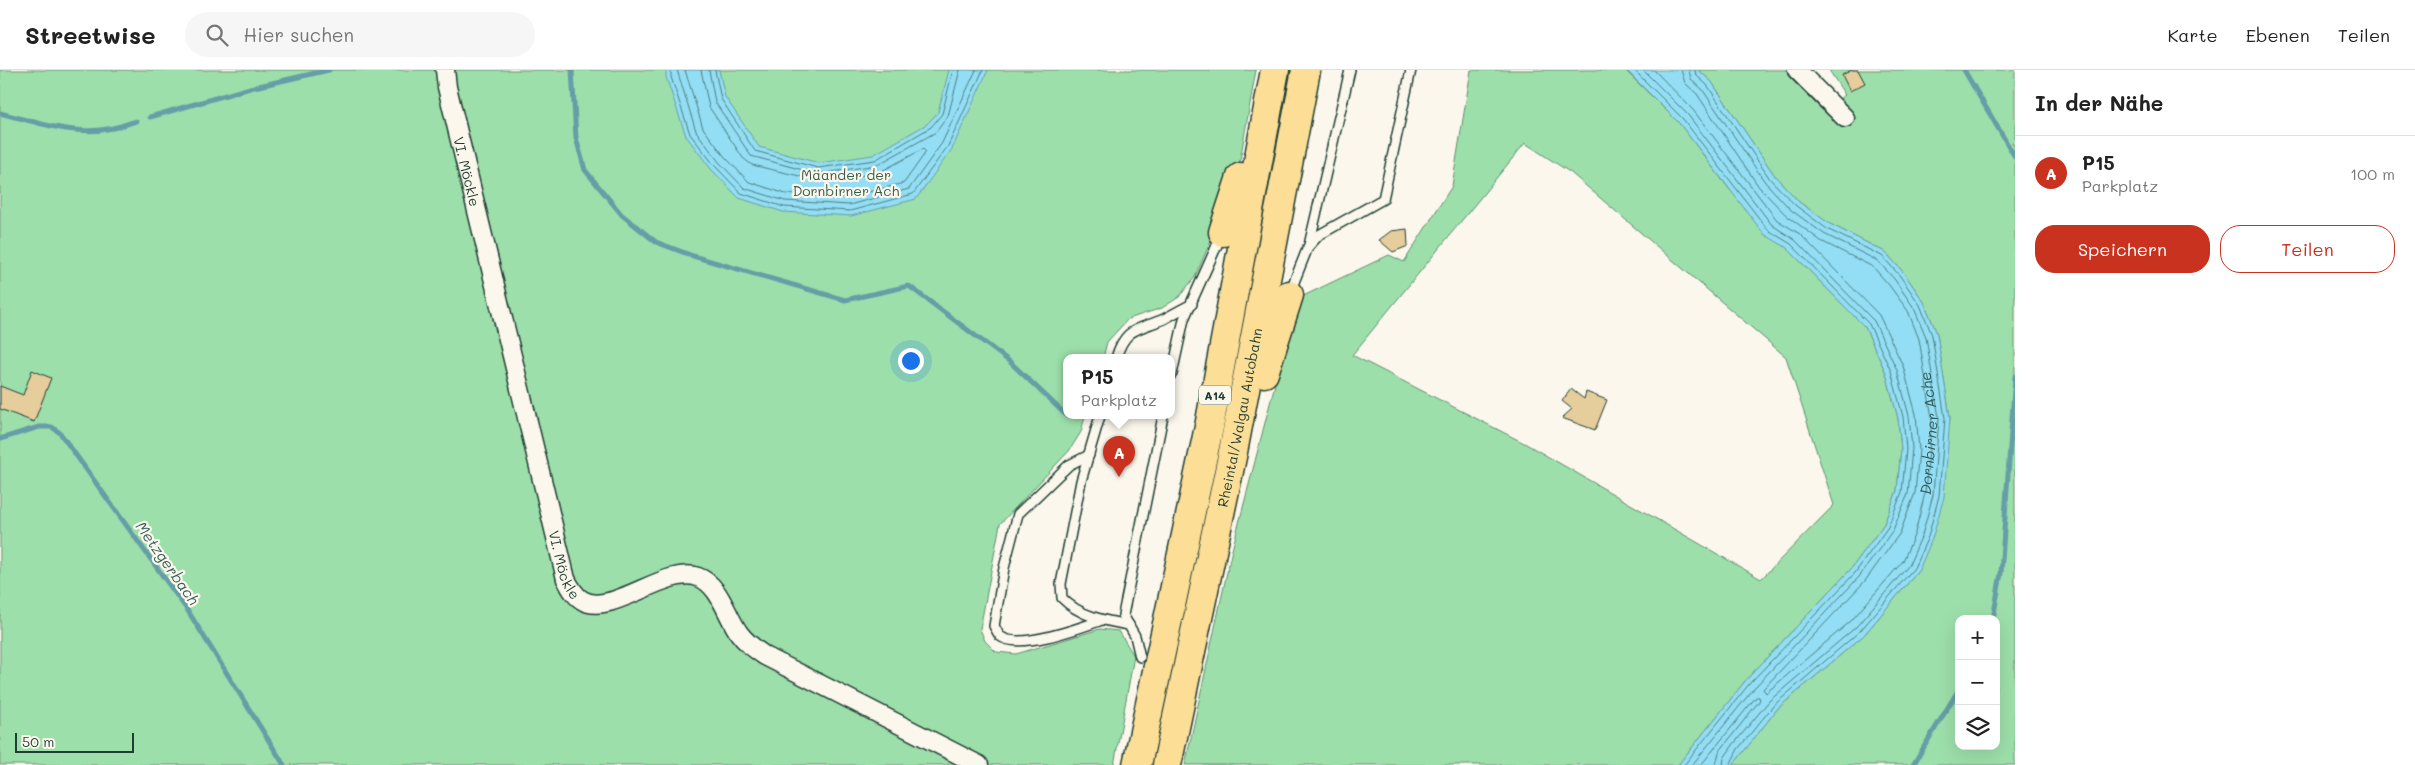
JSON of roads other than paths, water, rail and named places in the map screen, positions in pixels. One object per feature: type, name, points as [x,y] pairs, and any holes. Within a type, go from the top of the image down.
[{"type":"highway","name":"Rheintal/Walgau Autobahn","points":[[1167,765],[1233,452],[1306,70]]},
{"type":"highway","name":"Rheintal/Walgau Autobahn","points":[[1135,765],[1209,427],[1273,80]]},
{"type":"highway","points":[[1223,232],[1273,80]]},
{"type":"highway","points":[[1233,452],[1249,434],[1258,394],[1289,295]]},
{"type":"highway","points":[[1135,765],[1131,732],[1141,677],[1140,657]]},
{"type":"street","name":"VI. Möckle","points":[[445,70],[447,87],[566,579],[574,594],[583,601],[608,602],[673,577],[695,575],[708,581],[739,633],[749,645],[764,656],[979,765]]},
{"type":"street","points":[[1798,70],[1845,118]]},
{"type":"lane","points":[[1289,295],[1308,247],[1350,70]]},
{"type":"lane","points":[[1308,247],[1332,226],[1383,198],[1411,70]]},
{"type":"lane","points":[[1175,360],[1184,319],[1223,232]]},
{"type":"lane","points":[[1117,354],[1119,346],[1126,335],[1138,327],[1163,319],[1192,304]]},
{"type":"lane","points":[[1099,419],[1082,481],[1061,584],[1062,598],[1070,607],[1102,620],[1129,625]]},
{"type":"lane","points":[[1140,657],[1135,636],[1123,615],[1162,419]]},
{"type":"lane","points":[[1089,455],[1069,466],[1018,514],[1004,568],[994,626],[1000,636],[1013,641],[1040,638],[1102,620]]},
{"type":"water","points":[[666,70],[719,70],[725,97],[759,147],[819,163],[873,155],[927,124],[938,112],[949,70],[988,70],[952,149],[916,199],[851,216],[783,212],[739,198],[711,169],[686,136],[666,77]]},
{"type":"water","name":"Dornbirner Ache","points":[[1626,70],[1698,70],[1711,81],[1775,176],[1799,202],[1830,224],[1885,252],[1904,273],[1924,302],[1937,334],[1950,418],[1944,497],[1932,539],[1919,570],[1864,635],[1778,708],[1733,765],[1678,765],[1746,680],[1851,569],[1884,524],[1897,491],[1901,449],[1898,418],[1886,373],[1865,327],[1787,248],[1764,234],[1679,123]]},
{"type":"waterway","points":[[150,117],[250,88],[329,70]]},
{"type":"waterway","points":[[572,70],[576,138],[585,170],[622,215],[656,242],[693,256],[845,300],[909,286],[1009,361],[1063,412]]},
{"type":"waterway","points":[[1964,70],[2015,157]]},
{"type":"waterway","points":[[0,113],[53,127],[81,131],[111,128],[136,121]]},
{"type":"waterway","points":[[1994,615],[2001,573],[2015,376]]},
{"type":"waterway","name":"Metzgerbach","points":[[0,439],[39,427],[52,427],[60,433],[188,611],[284,765]]},
{"type":"waterway","points":[[1913,765],[1955,696]]},
{"type":"place","name":"P15","points":[[1119,477]]},
{"type":"park label","name":"Mäander der Dornbirner Ach","points":[[846,182]]}]
